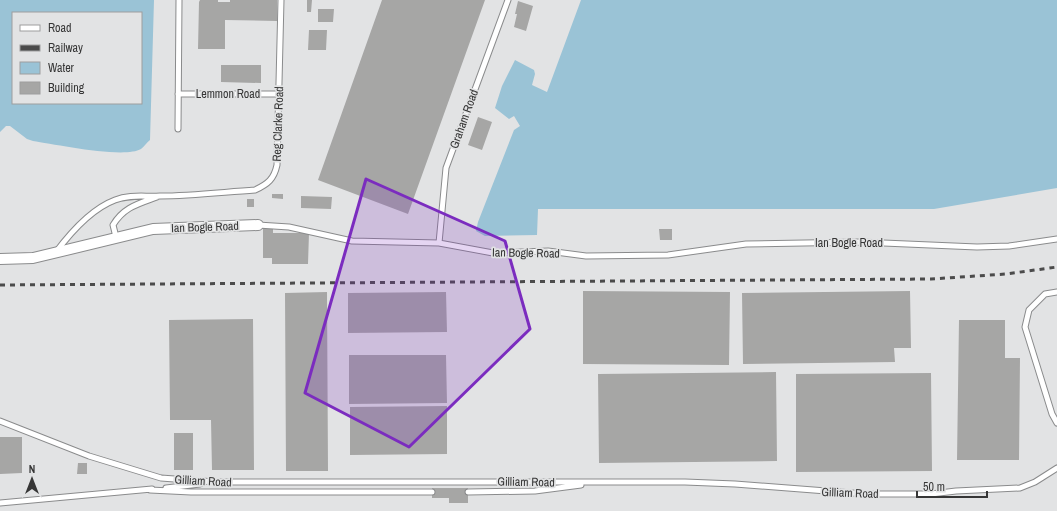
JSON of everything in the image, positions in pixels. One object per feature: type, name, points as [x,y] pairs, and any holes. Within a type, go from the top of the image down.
[{"type":"street","name":"Ian Bogle Road","points":[[0,259],[33,258],[153,229],[258,226]]},
{"type":"lane","name":"Lemmon Road","points":[[178,130],[179,0]]},
{"type":"lane","name":"Reg Clarke Road","points":[[160,196],[255,190],[266,185],[274,177],[277,165],[280,0]]},
{"type":"lane","name":"Graham Road","points":[[439,243],[446,168],[508,0]]},
{"type":"lane","name":"Lemmon Road","points":[[178,94],[279,94]]},
{"type":"lane","points":[[56,253],[70,233],[106,204],[126,196],[160,196]]},
{"type":"lane","points":[[116,237],[114,225],[119,215],[128,208],[160,196]]},
{"type":"lane","name":"Ian Bogle Road","points":[[258,226],[289,227],[352,241],[439,243],[493,253],[548,251],[586,256],[668,255],[746,244],[860,242],[977,247],[1009,246],[1057,239]]},
{"type":"lane","points":[[1057,292],[1045,294],[1029,310],[1025,327],[1052,414],[1057,423]]},
{"type":"lane","name":"Gilliam Road","points":[[0,421],[89,456],[155,476],[177,480],[215,482],[685,482],[865,494],[931,494],[956,491],[1020,488],[1035,482],[1057,468]]},
{"type":"lane","points":[[0,503],[150,490],[215,482]]},
{"type":"lane","points":[[468,492],[535,491],[598,483]]},
{"type":"lane","points":[[150,490],[198,492],[432,492]]},
{"type":"highlighted area","points":[[366,179],[505,241],[530,329],[409,447],[305,393]]},
{"type":"water","points":[[0,0],[154,0],[150,140],[141,149],[132,152],[105,152],[33,141],[27,139],[10,126],[6,126],[0,132]]},
{"type":"water","points":[[581,0],[1057,0],[1057,188],[934,209],[538,209],[537,235],[485,236],[476,231],[478,222],[514,130],[520,126],[514,116],[509,119],[495,108],[502,86],[515,60],[534,70],[535,74],[532,85],[547,92]]},
{"type":"building","points":[[200,0],[230,2],[230,0],[277,0],[277,21],[225,20],[225,49],[198,49]]},
{"type":"building","points":[[307,0],[312,0],[311,12],[307,12]]},
{"type":"building","points":[[382,0],[485,0],[408,214],[318,180]]},
{"type":"building","points":[[518,1],[533,6],[526,31],[514,27]]},
{"type":"building","points":[[318,9],[334,9],[333,22],[318,22]]},
{"type":"building","points":[[309,30],[327,30],[326,50],[308,50]]},
{"type":"building","points":[[221,65],[261,65],[261,83],[221,82]]},
{"type":"building","points":[[478,117],[492,122],[482,150],[468,145]]},
{"type":"building","points":[[272,194],[283,194],[283,199],[272,198]]},
{"type":"building","points":[[301,196],[332,197],[331,209],[301,208]]},
{"type":"building","points":[[247,199],[254,199],[254,207],[247,207]]},
{"type":"building","points":[[263,228],[273,228],[273,233],[309,233],[308,264],[272,264],[272,258],[263,258]]},
{"type":"building","points":[[659,229],[672,229],[672,240],[660,240]]},
{"type":"building","points":[[583,291],[730,292],[729,365],[583,364]]},
{"type":"building","points":[[910,291],[911,348],[894,348],[895,362],[743,364],[742,293]]},
{"type":"building","points":[[327,292],[328,471],[286,471],[285,293]]},
{"type":"building","points":[[446,292],[447,332],[348,333],[348,293]]},
{"type":"building","points":[[253,319],[254,470],[212,470],[211,420],[170,420],[169,320]]},
{"type":"building","points":[[959,320],[1005,320],[1005,358],[1020,358],[1019,460],[957,460]]},
{"type":"building","points":[[349,355],[446,355],[447,403],[349,404]]},
{"type":"building","points":[[776,372],[777,461],[599,463],[598,374]]},
{"type":"building","points":[[931,373],[932,471],[796,472],[796,374]]},
{"type":"building","points":[[447,406],[447,454],[350,455],[350,407]]},
{"type":"building","points":[[174,433],[193,433],[193,470],[174,470]]},
{"type":"building","points":[[0,437],[22,437],[22,473],[0,474]]},
{"type":"building","points":[[78,463],[87,463],[87,474],[77,474]]},
{"type":"building","points":[[432,488],[468,488],[468,503],[449,503],[449,498],[432,498]]},
{"type":"railway","points":[[0,285],[931,279],[1006,274],[1057,267]]}]
